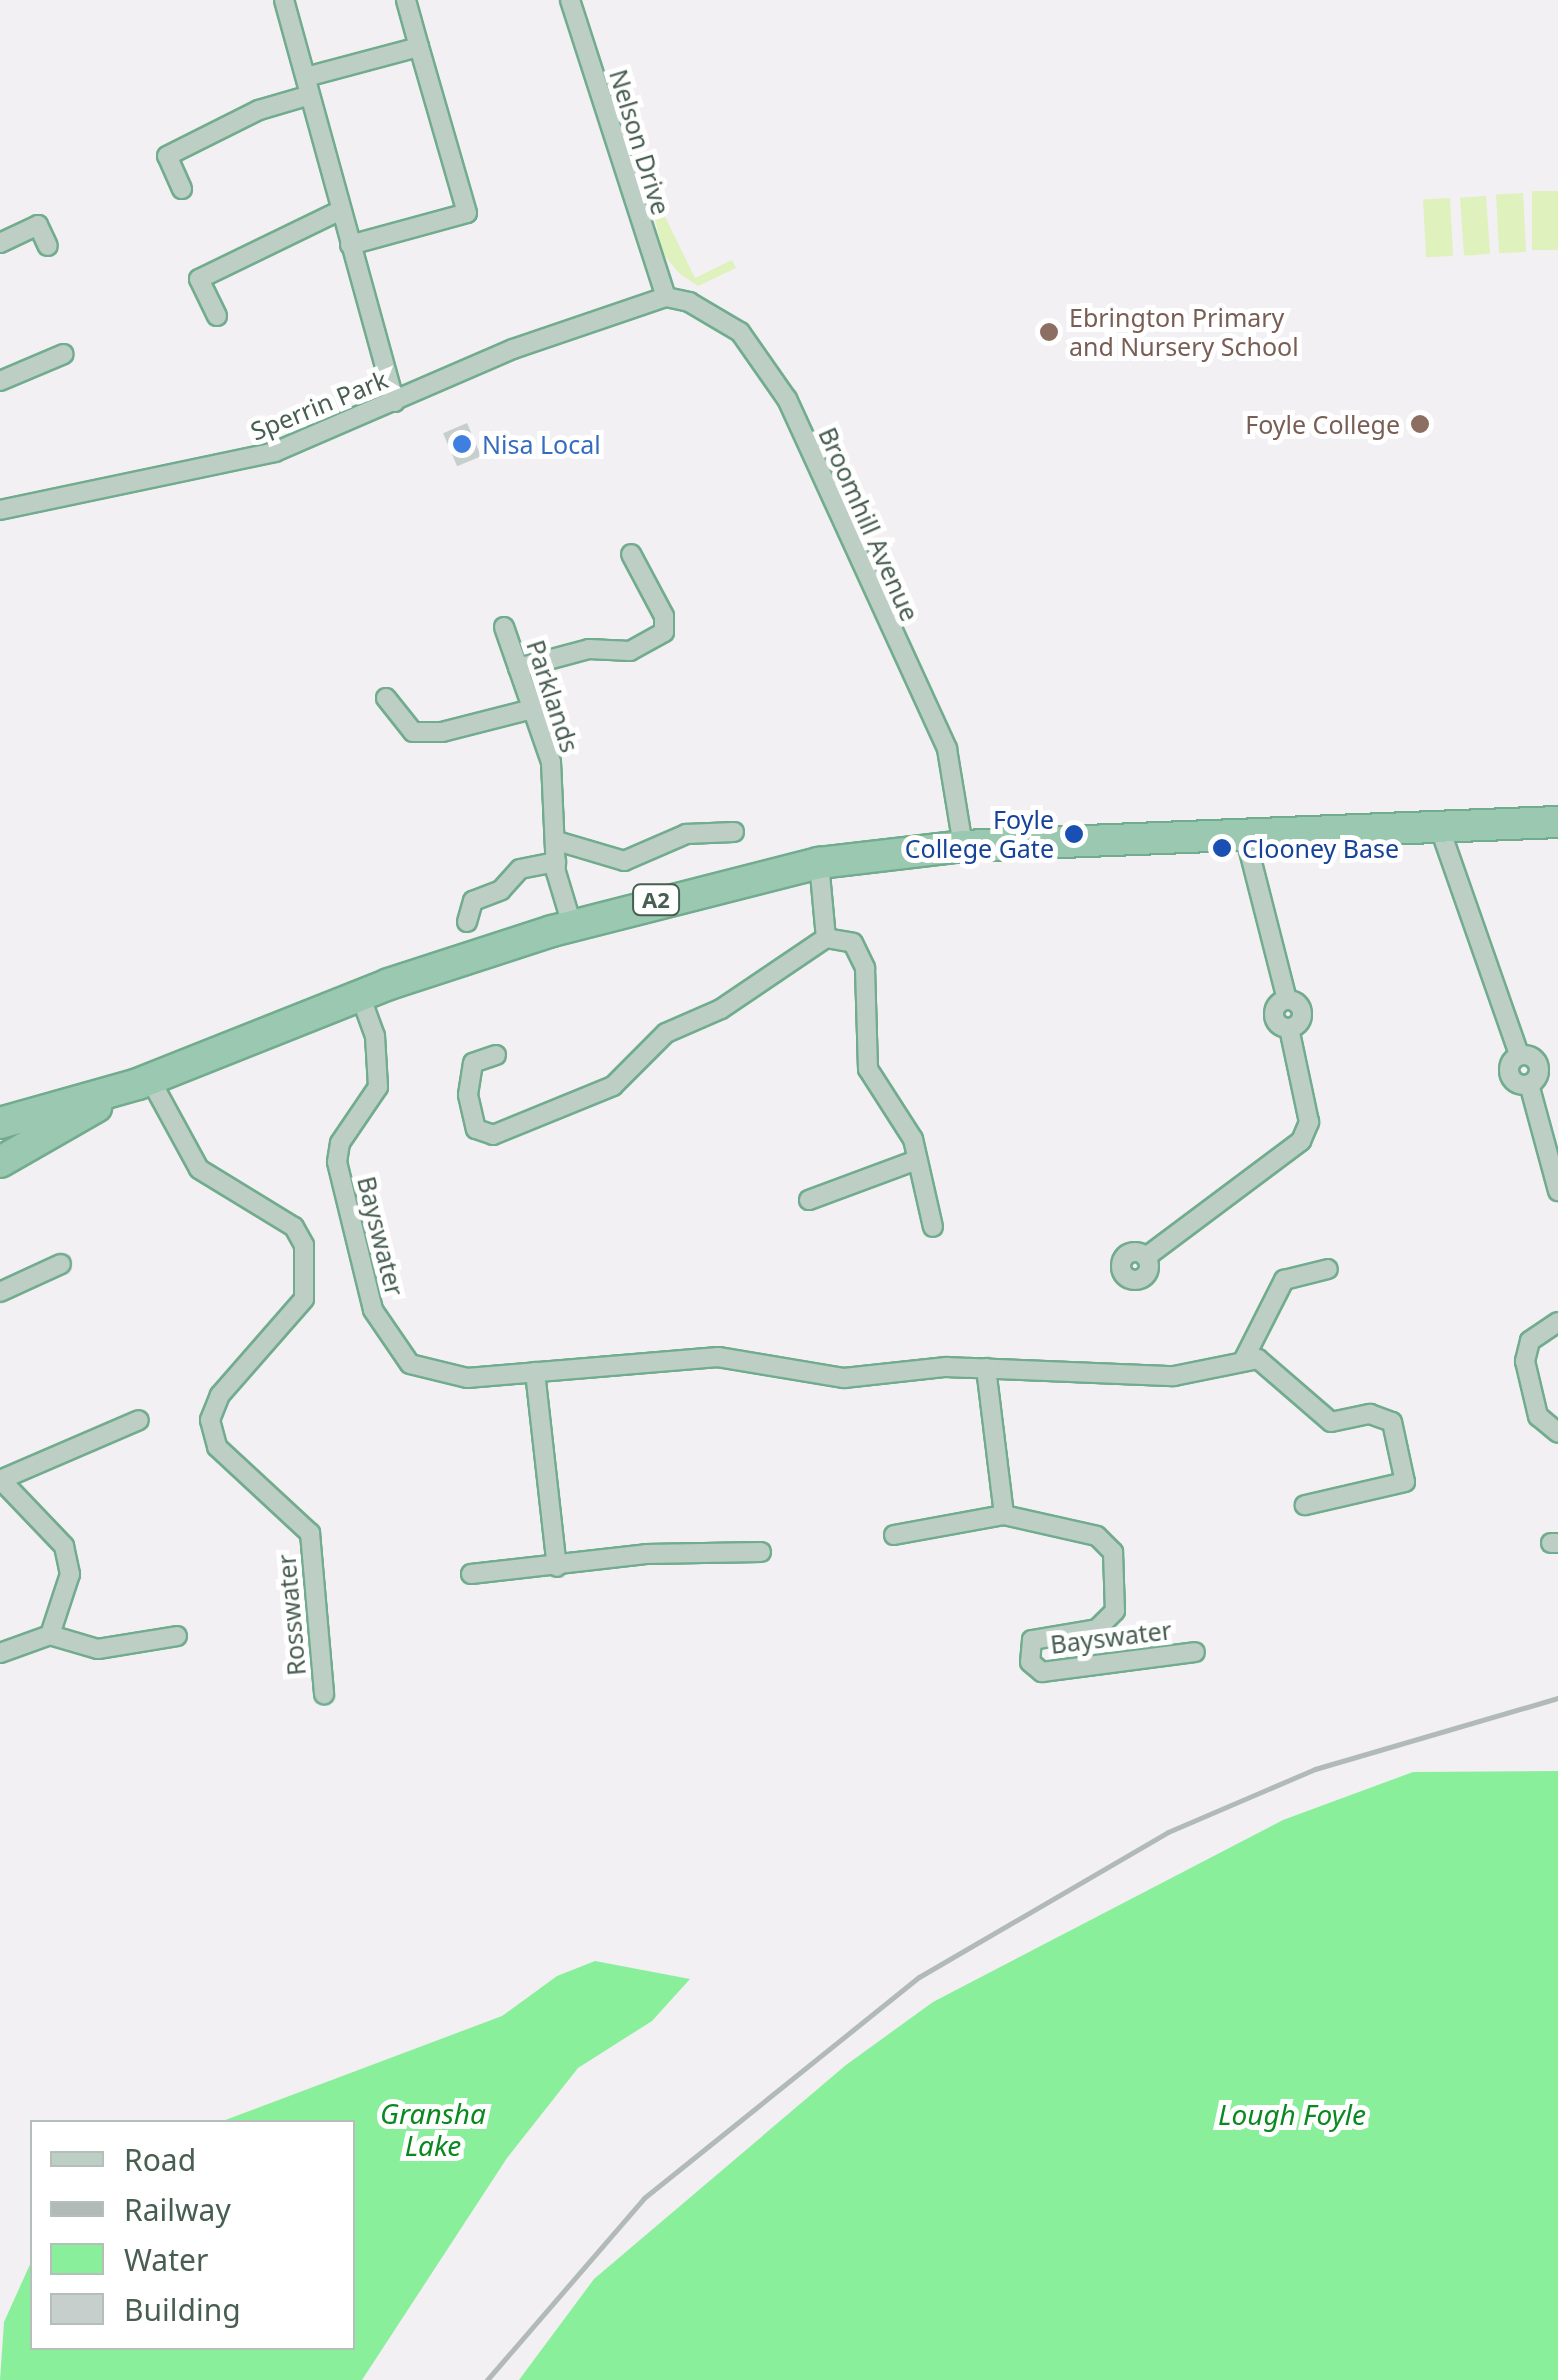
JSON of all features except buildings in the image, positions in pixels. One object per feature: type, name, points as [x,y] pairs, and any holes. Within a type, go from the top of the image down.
[{"type":"highway","name":"A2","points":[[0,1123],[144,1081],[360,996],[572,924],[819,863],[963,846],[1558,822]]},
{"type":"highway","name":"A2","points":[[0,1162],[144,1081]]},
{"type":"street","points":[[284,0],[396,402]]},
{"type":"street","points":[[350,245],[467,213],[406,0]]},
{"type":"street","name":"Nelson Drive","points":[[570,0],[666,297]]},
{"type":"street","points":[[182,189],[168,156],[308,86],[420,47]]},
{"type":"street","points":[[217,316],[200,279],[341,210]]},
{"type":"street","points":[[0,243],[38,225],[48,246]]},
{"type":"street","name":"Sperrin Park","points":[[0,510],[259,457],[513,349],[666,297]]},
{"type":"street","name":"Broomhill Avenue","points":[[666,297],[728,320],[761,354],[787,399],[946,749],[963,846]]},
{"type":"street","points":[[0,381],[64,354]]},
{"type":"street","points":[[518,668],[589,649],[630,651],[664,632],[664,616],[631,554]]},
{"type":"street","name":"Parklands","points":[[504,628],[551,762],[556,862],[572,924]]},
{"type":"street","points":[[386,698],[413,732],[532,709]]},
{"type":"street","points":[[1439,826],[1519,1055],[1510,1075],[1529,1084],[1558,1191]]},
{"type":"street","points":[[557,841],[624,861],[686,834],[734,832]]},
{"type":"street","points":[[1146,1257],[1301,1142],[1309,1122],[1289,1028],[1274,1017],[1287,1000],[1246,836]]},
{"type":"street","points":[[467,922],[473,902],[501,890],[520,869],[556,862]]},
{"type":"street","points":[[819,863],[826,938]]},
{"type":"street","points":[[496,1054],[473,1063],[468,1095],[476,1129],[493,1135],[614,1086],[666,1033],[721,1009],[826,938],[853,943],[865,968],[868,1069],[912,1138],[914,1162],[933,1227]]},
{"type":"street","name":"Bayswater","points":[[360,996],[375,1036],[378,1086],[340,1143],[337,1162],[386,1340],[410,1364],[438,1376],[718,1356],[844,1378],[986,1368],[1174,1376],[1244,1359]]},
{"type":"street","name":"Rosswater","points":[[144,1081],[198,1168],[294,1227],[304,1244],[304,1300],[220,1395],[210,1420],[217,1447],[310,1533],[324,1694]]},
{"type":"street","points":[[808,1200],[914,1162]]},
{"type":"street","points":[[0,1292],[61,1264]]},
{"type":"street","points":[[1305,1505],[1405,1482],[1392,1422],[1370,1414],[1331,1422],[1304,1405],[1269,1363],[1244,1359],[1284,1280],[1328,1269]]},
{"type":"street","points":[[1558,1322],[1530,1341],[1526,1361],[1531,1401],[1545,1428],[1558,1434]]},
{"type":"street","points":[[986,1368],[1004,1514]]},
{"type":"street","points":[[535,1372],[557,1567]]},
{"type":"street","points":[[50,1635],[66,1602],[64,1546],[0,1480],[139,1420]]},
{"type":"street","name":"Bayswater","points":[[894,1535],[1004,1514],[1068,1525],[1113,1552],[1115,1612],[1097,1630],[1032,1640],[1030,1662],[1042,1672],[1195,1652]]},
{"type":"street","points":[[471,1574],[646,1554],[760,1552]]},
{"type":"street","points":[[0,1652],[50,1635],[98,1648],[177,1636]]},
{"type":"shaded area","points":[[645,176],[695,278],[732,260],[736,268],[698,286],[680,274],[663,254]]},
{"type":"shaded area","points":[[1532,191],[1558,191],[1558,250],[1532,250]]},
{"type":"shaded area","points":[[1523,193],[1526,252],[1499,253],[1496,194]]},
{"type":"shaded area","points":[[1486,196],[1490,254],[1464,256],[1460,198]]},
{"type":"shaded area","points":[[1450,198],[1453,256],[1426,257],[1423,199]]},
{"type":"water","name":"Lough Foyle","points":[[1558,1771],[1558,2380],[519,2380],[594,2279],[846,2065],[933,2002],[1283,1820],[1413,1772]]},
{"type":"water","name":"Gransha Lake","points":[[595,1961],[690,1979],[652,2021],[578,2068],[507,2158],[362,2380],[0,2380],[4,2322],[30,2264],[30,2350],[355,2350],[355,2120],[225,2120],[502,2016],[557,1976]]},
{"type":"railway","points":[[487,2380],[644,2198],[919,1977],[1168,1832],[1315,1769],[1558,1698]]},
{"type":"place","name":"Ebrington Primary and Nursery School","points":[[1049,332]]},
{"type":"place","name":"Foyle College","points":[[1420,424]]},
{"type":"place","name":"Nisa Local","points":[[462,444]]},
{"type":"place","name":"Foyle College Gate","points":[[1074,834]]},
{"type":"place","name":"Clooney Base","points":[[1222,848]]}]
